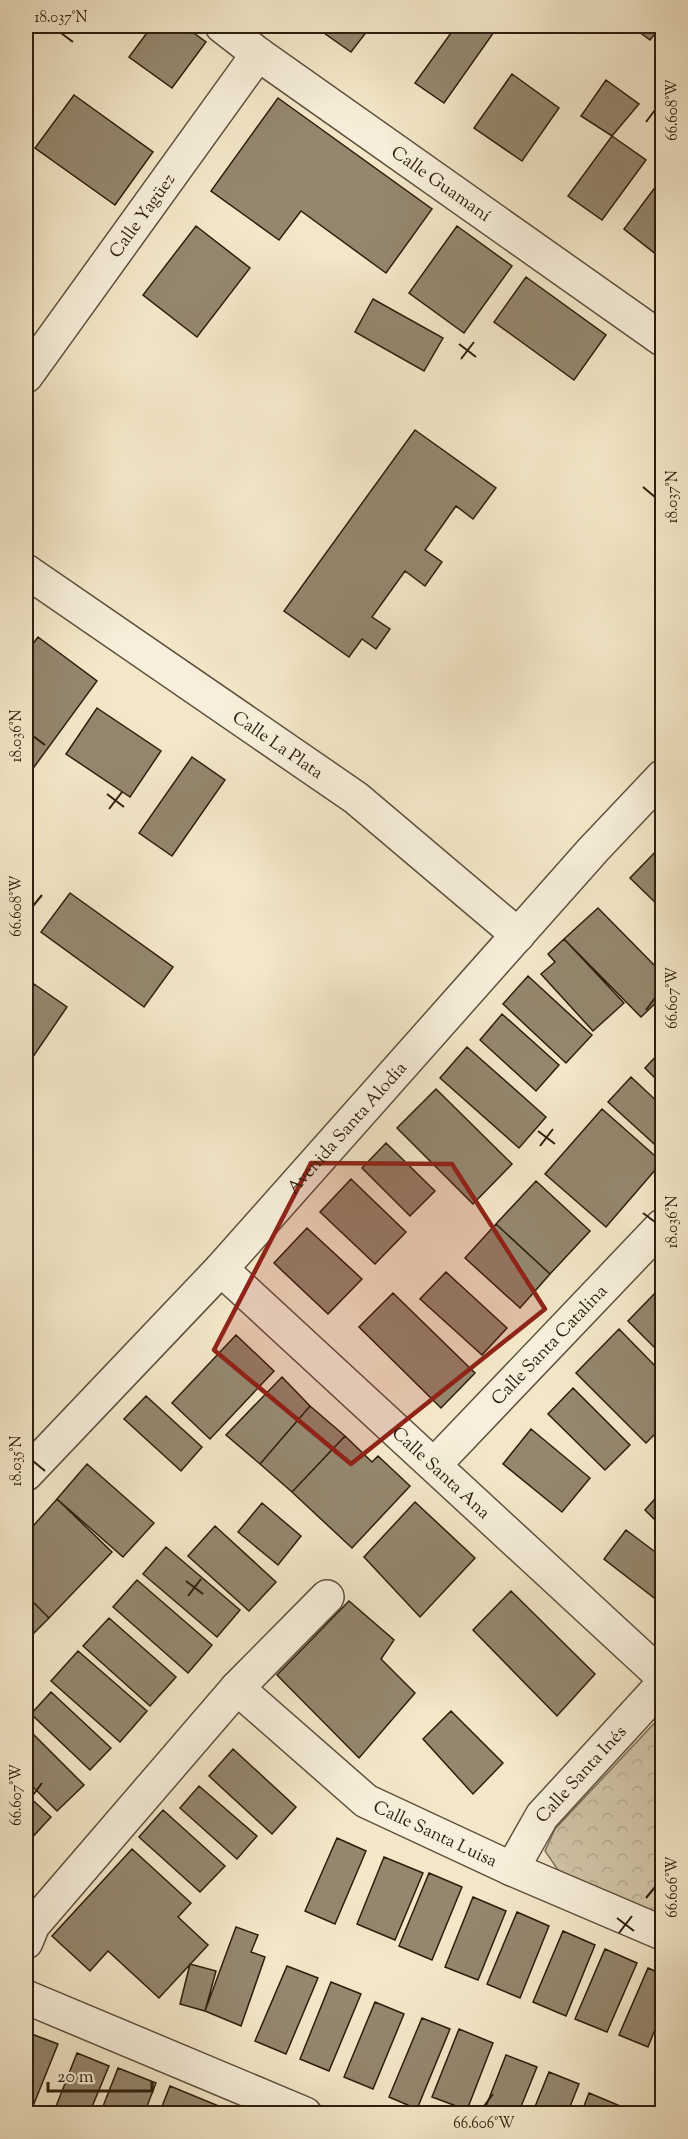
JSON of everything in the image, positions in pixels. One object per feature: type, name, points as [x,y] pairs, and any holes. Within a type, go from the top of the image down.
[{"type":"street","name":"Calle Guamaní","points":[[222,26],[258,54],[663,339]]},
{"type":"street","name":"Calle Yagüez","points":[[26,376],[258,54]]},
{"type":"street","name":"Calle La Plata","points":[[26,571],[356,798],[518,935]]},
{"type":"street","name":"Avenida Santa Alodia","points":[[26,1474],[221,1269],[518,935],[663,777]]},
{"type":"street","name":"Calle Santa Catalina","points":[[435,1464],[663,1226]]},
{"type":"street","name":"Calle Santa Ana","points":[[221,1269],[663,1676]]},
{"type":"street","points":[[26,1941],[33,1925],[237,1688],[327,1597]]},
{"type":"street","name":"Calle Santa Inés","points":[[512,1869],[542,1816],[663,1685]]},
{"type":"street","name":"Calle Santa Luisa","points":[[237,1688],[366,1801],[512,1869],[663,1933]]},
{"type":"street","points":[[26,1997],[305,2114]]},
{"type":"highlighted area","points":[[311,1163],[452,1164],[545,1309],[351,1464],[214,1350]]},
{"type":"green space","points":[[662,1715],[662,1915],[560,1873],[545,1851],[555,1829]]},
{"type":"building","points":[[152,26],[184,26],[206,42],[172,88],[129,57]]},
{"type":"building","points":[[314,26],[371,26],[351,52]]},
{"type":"building","points":[[456,26],[485,26],[494,32],[444,103],[415,83]]},
{"type":"building","points":[[631,26],[661,26],[650,40]]},
{"type":"building","points":[[512,74],[559,108],[522,161],[474,128]]},
{"type":"building","points":[[606,80],[639,104],[612,136],[581,116]]},
{"type":"building","points":[[74,95],[153,152],[115,205],[35,148]]},
{"type":"building","points":[[278,98],[432,209],[386,273],[301,211],[279,240],[211,191]]},
{"type":"building","points":[[612,136],[646,160],[602,220],[568,196]]},
{"type":"building","points":[[662,178],[662,259],[624,229]]},
{"type":"building","points":[[196,226],[250,268],[197,337],[143,295]]},
{"type":"building","points":[[457,226],[512,266],[464,333],[409,293]]},
{"type":"building","points":[[526,277],[606,335],[574,380],[494,322]]},
{"type":"building","points":[[373,299],[443,338],[424,371],[355,332]]},
{"type":"building","points":[[415,430],[496,488],[473,519],[456,506],[425,550],[442,562],[425,586],[405,571],[372,617],[390,629],[376,649],[362,639],[349,657],[284,611]]},
{"type":"building","points":[[38,637],[97,681],[26,778],[26,653]]},
{"type":"building","points":[[97,708],[161,751],[130,797],[66,754]]},
{"type":"building","points":[[192,757],[225,780],[172,856],[139,833]]},
{"type":"building","points":[[662,845],[662,909],[630,878]]},
{"type":"building","points":[[70,893],[173,967],[144,1007],[41,932]]},
{"type":"building","points":[[598,908],[662,973],[662,997],[641,1017],[564,939]]},
{"type":"building","points":[[564,939],[624,1003],[593,1031],[541,974],[555,962],[548,954]]},
{"type":"building","points":[[528,976],[592,1035],[566,1063],[503,1004]]},
{"type":"building","points":[[34,984],[67,1007],[28,1064],[26,1063],[26,997]]},
{"type":"building","points":[[502,1014],[559,1065],[536,1091],[480,1040]]},
{"type":"building","points":[[467,1047],[546,1117],[519,1148],[440,1078]]},
{"type":"building","points":[[662,1050],[662,1085],[645,1068]]},
{"type":"building","points":[[631,1077],[662,1106],[662,1151],[608,1102]]},
{"type":"building","points":[[436,1089],[512,1164],[473,1204],[397,1128]]},
{"type":"building","points":[[602,1109],[662,1162],[606,1227],[545,1174]]},
{"type":"building","points":[[386,1143],[435,1191],[410,1216],[362,1168]]},
{"type":"building","points":[[351,1179],[406,1232],[375,1264],[320,1212]]},
{"type":"building","points":[[536,1181],[590,1231],[550,1274],[496,1224]]},
{"type":"building","points":[[496,1224],[550,1274],[520,1308],[465,1258]]},
{"type":"building","points":[[307,1228],[362,1279],[328,1314],[274,1263]]},
{"type":"building","points":[[446,1272],[507,1328],[482,1355],[420,1299]]},
{"type":"building","points":[[660,1288],[662,1291],[662,1355],[628,1321]]},
{"type":"building","points":[[393,1293],[475,1373],[441,1408],[359,1327]]},
{"type":"building","points":[[619,1329],[662,1373],[662,1427],[646,1443],[576,1373]]},
{"type":"building","points":[[236,1335],[274,1371],[210,1439],[172,1403]]},
{"type":"building","points":[[282,1377],[310,1406],[260,1464],[226,1435]]},
{"type":"building","points":[[573,1388],[630,1445],[605,1470],[548,1414]]},
{"type":"building","points":[[146,1396],[202,1447],[181,1471],[124,1419]]},
{"type":"building","points":[[310,1406],[345,1436],[292,1492],[260,1464]]},
{"type":"building","points":[[531,1429],[590,1478],[562,1512],[503,1464]]},
{"type":"building","points":[[345,1436],[372,1462],[378,1456],[410,1486],[352,1548],[292,1492]]},
{"type":"building","points":[[87,1464],[154,1523],[123,1557],[57,1499]]},
{"type":"building","points":[[662,1491],[662,1527],[645,1510]]},
{"type":"building","points":[[57,1499],[112,1552],[49,1618],[26,1595],[26,1534]]},
{"type":"building","points":[[415,1502],[475,1558],[420,1617],[364,1557]]},
{"type":"building","points":[[262,1503],[301,1536],[278,1565],[238,1532]]},
{"type":"building","points":[[215,1526],[276,1582],[249,1611],[188,1556]]},
{"type":"building","points":[[626,1530],[662,1557],[662,1604],[604,1559]]},
{"type":"building","points":[[166,1547],[240,1610],[217,1637],[143,1574]]},
{"type":"building","points":[[137,1580],[212,1645],[188,1673],[113,1607]]},
{"type":"building","points":[[511,1591],[595,1674],[557,1716],[473,1630]]},
{"type":"building","points":[[26,1595],[49,1618],[26,1641]]},
{"type":"building","points":[[349,1601],[394,1640],[381,1659],[415,1693],[359,1758],[277,1675]]},
{"type":"building","points":[[109,1618],[176,1677],[150,1706],[83,1646]]},
{"type":"building","points":[[78,1651],[147,1711],[120,1742],[51,1681]]},
{"type":"building","points":[[51,1692],[111,1748],[90,1770],[31,1714]]},
{"type":"building","points":[[451,1711],[503,1763],[473,1794],[423,1739]]},
{"type":"building","points":[[26,1727],[84,1785],[57,1811],[26,1780]]},
{"type":"building","points":[[233,1749],[296,1807],[272,1834],[209,1776]]},
{"type":"building","points":[[199,1786],[257,1836],[237,1859],[180,1808]]},
{"type":"building","points":[[26,1794],[51,1817],[26,1844]]},
{"type":"building","points":[[163,1810],[225,1866],[200,1892],[139,1837]]},
{"type":"building","points":[[337,1838],[366,1851],[335,1924],[305,1911]]},
{"type":"building","points":[[132,1849],[191,1903],[178,1917],[208,1945],[159,1998],[108,1951],[90,1971],[52,1936]]},
{"type":"building","points":[[384,1857],[423,1873],[395,1940],[357,1924]]},
{"type":"building","points":[[429,1873],[462,1887],[432,1960],[399,1946]]},
{"type":"building","points":[[473,1897],[506,1911],[478,1980],[445,1967]]},
{"type":"building","points":[[517,1912],[549,1926],[520,1998],[487,1984]]},
{"type":"building","points":[[236,1927],[258,1935],[251,1952],[265,1957],[241,2026],[205,2011]]},
{"type":"building","points":[[563,1931],[595,1945],[566,2016],[533,2002]]},
{"type":"building","points":[[605,1949],[637,1963],[607,2032],[575,2019]]},
{"type":"building","points":[[190,1964],[216,1971],[205,2011],[180,2004]]},
{"type":"building","points":[[287,1966],[318,1978],[286,2054],[255,2041]]},
{"type":"building","points":[[648,1968],[662,1974],[662,2012],[648,2047],[619,2035]]},
{"type":"building","points":[[331,1982],[361,1994],[329,2071],[300,2059]]},
{"type":"building","points":[[375,2002],[404,2014],[373,2089],[344,2077]]},
{"type":"building","points":[[422,2018],[450,2029],[417,2109],[389,2097]]},
{"type":"building","points":[[459,2029],[493,2043],[467,2110],[432,2097]]},
{"type":"building","points":[[29,2033],[58,2044],[31,2111],[26,2109],[26,2042]]},
{"type":"building","points":[[77,2053],[109,2066],[89,2114],[53,2114]]},
{"type":"building","points":[[506,2055],[537,2067],[518,2114],[483,2114]]},
{"type":"building","points":[[118,2068],[156,2083],[144,2114],[100,2114]]},
{"type":"building","points":[[549,2072],[579,2084],[567,2114],[532,2114]]},
{"type":"building","points":[[170,2086],[238,2114],[159,2114]]},
{"type":"building","points":[[589,2093],[625,2108],[623,2114],[581,2114]]}]
